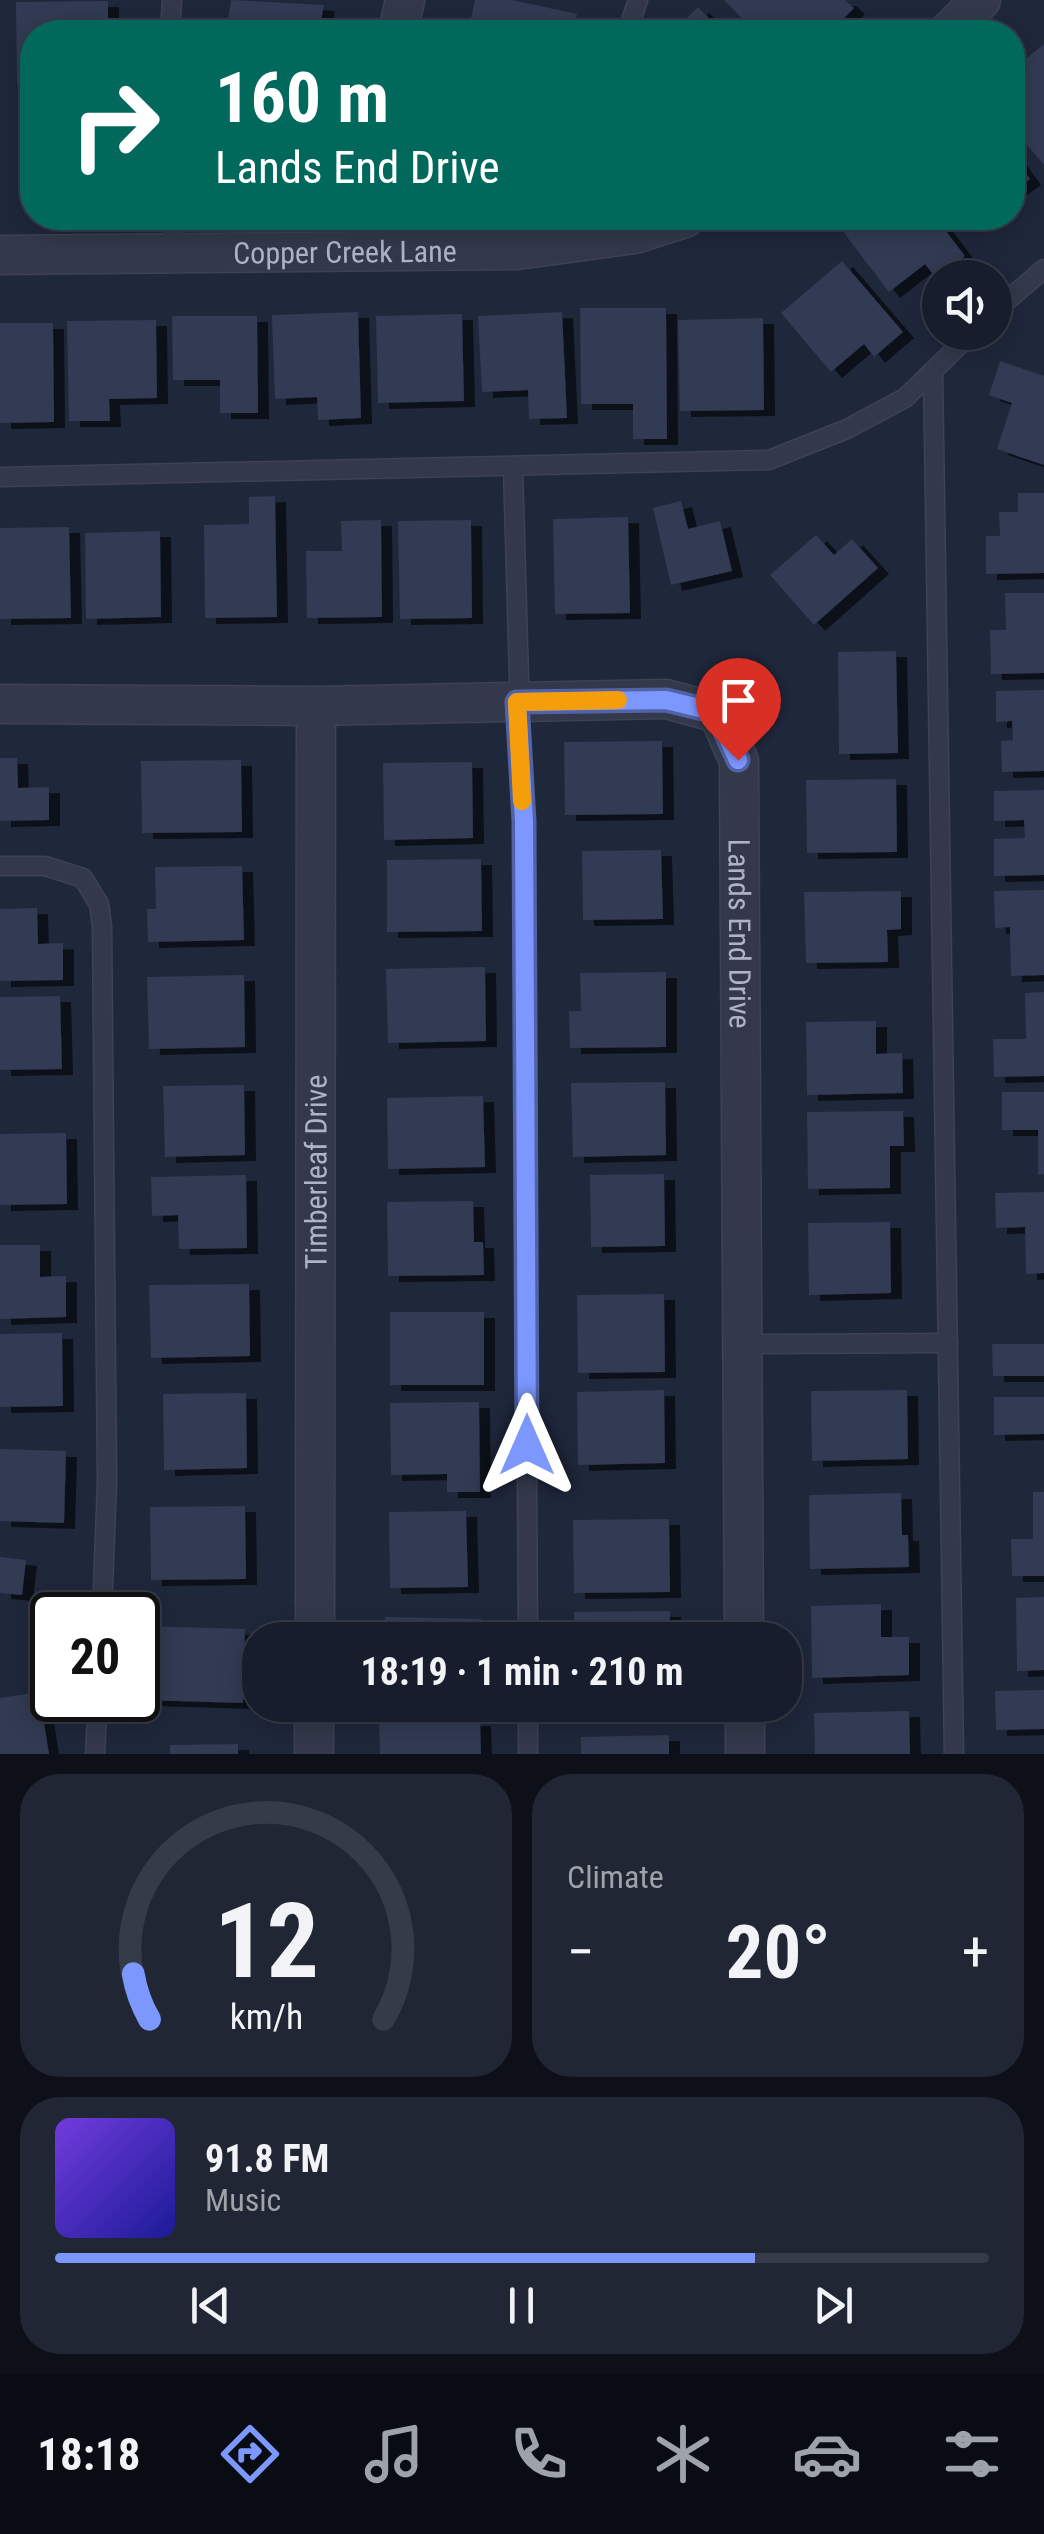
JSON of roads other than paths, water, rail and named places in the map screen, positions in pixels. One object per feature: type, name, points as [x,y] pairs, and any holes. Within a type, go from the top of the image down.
[{"type":"street","points":[[960,20],[980,0]]},
{"type":"street","name":"Copper Creek Lane","points":[[0,255],[172,236],[382,235],[517,250],[585,230]]},
{"type":"street","name":"Lands End Drive","points":[[0,704],[316,706],[666,700],[716,712],[738,760],[744,1622]]},
{"type":"street","name":"Timberleaf Drive","points":[[314,1622],[316,706]]},
{"type":"street","points":[[314,1722],[314,1754]]},
{"type":"street","points":[[745,1722],[745,1754]]},
{"type":"lane","points":[[1012,297],[1044,269]]},
{"type":"lane","points":[[0,477],[769,460],[819,442],[891,406],[955,350]]},
{"type":"lane","points":[[933,371],[954,1754]]},
{"type":"lane","points":[[513,467],[517,702],[524,821],[528,1622]]},
{"type":"lane","points":[[0,866],[45,866],[83,878],[99,904],[107,1482],[103,1592]]},
{"type":"lane","points":[[742,1344],[948,1343]]},
{"type":"lane","points":[[95,1754],[97,1722]]},
{"type":"lane","points":[[528,1722],[528,1754]]}]
